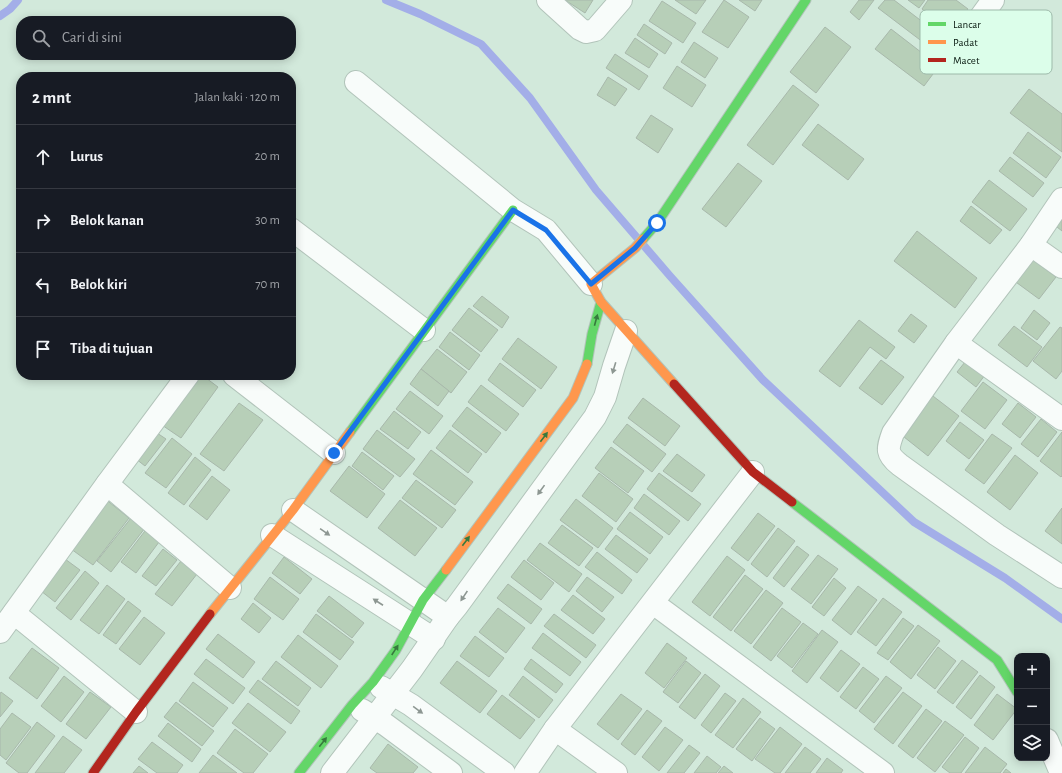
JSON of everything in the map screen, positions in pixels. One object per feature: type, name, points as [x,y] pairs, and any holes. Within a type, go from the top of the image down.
[{"type":"street","points":[[548,0],[576,26],[586,32],[596,30],[621,0]]},
{"type":"street","points":[[299,773],[352,705],[373,682],[396,650],[423,600],[573,398],[586,366],[592,334],[596,293],[657,223],[806,0]]},
{"type":"street","points":[[986,10],[993,0]]},
{"type":"street","points":[[356,82],[513,210],[546,230],[626,331],[753,472],[997,660],[1015,689]]},
{"type":"street","points":[[1062,199],[892,433],[888,445],[891,458],[900,465],[996,535],[1062,577]]},
{"type":"street","points":[[92,773],[136,712],[230,588],[293,510],[513,210]]},
{"type":"street","points":[[296,236],[424,330]]},
{"type":"street","points":[[1030,245],[1062,267]]},
{"type":"street","points":[[332,773],[434,639],[448,617],[595,416],[605,397],[626,331]]},
{"type":"street","points":[[956,343],[1062,419]]},
{"type":"street","points":[[0,632],[184,380]]},
{"type":"street","points":[[240,380],[334,453]]},
{"type":"street","points":[[525,773],[556,729],[753,472]]},
{"type":"street","points":[[107,484],[230,588]]},
{"type":"street","points":[[293,510],[448,617]]},
{"type":"street","points":[[272,535],[434,639]]},
{"type":"street","points":[[652,603],[883,773]]},
{"type":"street","points":[[14,613],[136,712]]},
{"type":"street","points":[[373,682],[411,705],[504,773]]},
{"type":"street","points":[[352,705],[386,725],[451,773]]},
{"type":"street","points":[[556,729],[616,773]]},
{"type":"street","points":[[1050,747],[1061,773]]},
{"type":"building","points":[[565,0],[593,0],[585,13]]},
{"type":"building","points":[[675,0],[706,0],[696,14]]},
{"type":"building","points":[[724,0],[749,17],[728,48],[702,32]]},
{"type":"building","points":[[739,0],[762,0],[755,11]]},
{"type":"building","points":[[859,0],[874,0],[859,20],[850,12]]},
{"type":"building","points":[[885,0],[894,0],[920,20],[920,40],[878,8]]},
{"type":"building","points":[[908,0],[925,0],[919,8]]},
{"type":"building","points":[[928,0],[956,0],[968,9],[923,10],[922,9]]},
{"type":"building","points":[[662,1],[696,23],[683,43],[649,21]]},
{"type":"building","points":[[644,24],[672,43],[665,54],[637,35]]},
{"type":"building","points":[[825,27],[851,47],[816,93],[790,72]]},
{"type":"building","points":[[891,29],[920,51],[920,74],[933,74],[924,86],[875,49]]},
{"type":"building","points":[[635,38],[658,54],[649,68],[625,53]]},
{"type":"building","points":[[694,42],[718,58],[705,78],[681,62]]},
{"type":"building","points":[[615,54],[648,76],[639,90],[606,68]]},
{"type":"building","points":[[677,66],[706,85],[692,107],[663,88]]},
{"type":"building","points":[[608,77],[627,89],[615,106],[597,95]]},
{"type":"building","points":[[793,85],[819,105],[773,165],[747,145]]},
{"type":"building","points":[[1029,89],[1062,114],[1062,152],[1010,113]]},
{"type":"building","points":[[651,115],[673,129],[658,153],[636,138]]},
{"type":"building","points":[[818,124],[864,159],[848,180],[802,145]]},
{"type":"building","points":[[1028,132],[1061,157],[1046,178],[1013,153]]},
{"type":"building","points":[[1010,157],[1044,183],[1033,197],[999,171]]},
{"type":"building","points":[[738,163],[762,181],[726,227],[702,209]]},
{"type":"building","points":[[989,180],[1027,209],[1010,231],[972,202]]},
{"type":"building","points":[[971,206],[1002,230],[990,244],[960,221]]},
{"type":"building","points":[[1062,210],[1062,231],[1052,223]]},
{"type":"building","points":[[917,231],[977,278],[955,308],[894,261]]},
{"type":"building","points":[[1026,255],[1056,277],[1039,299],[1009,277]]},
{"type":"building","points":[[482,296],[509,317],[502,328],[473,306]]},
{"type":"building","points":[[469,308],[498,330],[481,352],[452,330]]},
{"type":"building","points":[[1034,310],[1050,323],[1037,340],[1021,328]]},
{"type":"building","points":[[911,314],[927,326],[914,343],[898,331]]},
{"type":"building","points":[[859,320],[895,347],[886,359],[870,347],[840,387],[819,371]]},
{"type":"building","points":[[1014,326],[1042,347],[1027,367],[998,345]]},
{"type":"building","points":[[1060,327],[1062,328],[1062,371],[1056,379],[1033,361]]},
{"type":"building","points":[[450,332],[480,355],[469,370],[439,347]]},
{"type":"building","points":[[518,338],[557,367],[541,389],[502,359]]},
{"type":"building","points":[[437,349],[467,372],[451,393],[421,369]]},
{"type":"building","points":[[969,357],[988,371],[976,387],[957,372]]},
{"type":"building","points":[[881,360],[904,377],[882,405],[859,388]]},
{"type":"building","points":[[500,363],[536,390],[523,407],[488,380]]},
{"type":"building","points":[[421,369],[449,391],[438,406],[410,384]]},
{"type":"building","points":[[188,380],[209,380],[218,387],[181,438],[156,421]]},
{"type":"building","points":[[983,382],[1007,400],[985,429],[961,411]]},
{"type":"building","points":[[481,385],[519,414],[506,431],[468,402]]},
{"type":"building","points":[[410,391],[443,416],[429,434],[396,409]]},
{"type":"building","points":[[929,393],[959,416],[928,456],[899,433]]},
{"type":"building","points":[[643,398],[680,426],[665,446],[628,418]]},
{"type":"building","points":[[239,403],[263,420],[224,471],[200,454]]},
{"type":"building","points":[[1018,403],[1036,417],[1020,438],[1002,424]]},
{"type":"building","points":[[467,407],[501,433],[486,453],[452,426]]},
{"type":"building","points":[[394,411],[421,432],[408,449],[380,429]]},
{"type":"building","points":[[1041,419],[1057,432],[1038,457],[1021,444]]},
{"type":"building","points":[[960,422],[984,440],[969,459],[946,441]]},
{"type":"building","points":[[627,424],[666,454],[652,472],[613,442]]},
{"type":"building","points":[[151,429],[166,439],[145,466],[131,455]]},
{"type":"building","points":[[377,430],[415,459],[400,477],[363,449]]},
{"type":"building","points":[[450,430],[482,454],[468,473],[436,448]]},
{"type":"building","points":[[1062,432],[1062,476],[1061,477],[1040,461]]},
{"type":"building","points":[[992,434],[1012,448],[984,484],[965,470]]},
{"type":"building","points":[[172,438],[192,454],[166,488],[145,473]]},
{"type":"building","points":[[611,447],[644,471],[628,493],[595,468]]},
{"type":"building","points":[[431,450],[473,482],[455,505],[413,474]]},
{"type":"building","points":[[362,452],[394,476],[383,490],[352,466]]},
{"type":"building","points":[[677,454],[705,475],[692,492],[663,471]]},
{"type":"building","points":[[1015,455],[1038,473],[1010,510],[987,492]]},
{"type":"building","points":[[195,457],[211,470],[184,505],[168,493]]},
{"type":"building","points":[[349,466],[385,494],[367,518],[330,491]]},
{"type":"building","points":[[599,473],[633,499],[616,522],[582,496]]},
{"type":"building","points":[[659,473],[701,504],[688,521],[647,489]]},
{"type":"building","points":[[212,476],[230,490],[207,520],[189,506]]},
{"type":"building","points":[[416,480],[456,510],[442,528],[402,498]]},
{"type":"building","points":[[644,494],[680,521],[669,535],[634,508]]},
{"type":"building","points":[[104,498],[129,518],[93,565],[67,546]]},
{"type":"building","points":[[576,499],[613,528],[598,548],[560,520]]},
{"type":"building","points":[[400,500],[437,528],[415,556],[378,528]]},
{"type":"building","points":[[1062,508],[1062,544],[1045,531]]},
{"type":"building","points":[[630,512],[663,537],[650,554],[617,529]]},
{"type":"building","points":[[758,513],[775,526],[748,561],[731,548]]},
{"type":"building","points":[[131,518],[145,528],[111,572],[97,561]]},
{"type":"building","points":[[562,525],[593,548],[579,566],[548,543]]},
{"type":"building","points":[[148,527],[162,538],[136,573],[121,562]]},
{"type":"building","points":[[778,528],[795,541],[767,577],[751,564]]},
{"type":"building","points":[[616,535],[648,559],[637,573],[605,549]]},
{"type":"building","points":[[540,543],[582,574],[569,592],[527,560]]},
{"type":"building","points":[[797,546],[809,555],[784,587],[773,578]]},
{"type":"building","points":[[163,549],[177,560],[156,586],[142,576]]},
{"type":"building","points":[[597,552],[632,580],[622,594],[585,567]]},
{"type":"building","points":[[818,555],[838,569],[811,604],[791,589]]},
{"type":"building","points":[[727,556],[745,570],[710,616],[692,602]]},
{"type":"building","points":[[284,557],[312,579],[300,594],[272,573]]},
{"type":"building","points":[[65,559],[80,570],[55,602],[41,591]]},
{"type":"building","points":[[524,560],[554,583],[541,600],[511,577]]},
{"type":"building","points":[[181,561],[197,574],[172,606],[155,594]]},
{"type":"building","points":[[85,571],[99,583],[71,620],[56,608]]},
{"type":"building","points":[[745,575],[763,589],[731,631],[713,617]]},
{"type":"building","points":[[270,577],[299,599],[283,620],[254,599]]},
{"type":"building","points":[[587,577],[614,597],[602,612],[576,591]]},
{"type":"building","points":[[834,578],[846,588],[824,616],[812,607]]},
{"type":"building","points":[[508,584],[542,609],[531,624],[497,598]]},
{"type":"building","points":[[107,585],[125,599],[99,634],[80,620]]},
{"type":"building","points":[[858,586],[877,600],[851,635],[832,620]]},
{"type":"building","points":[[766,590],[783,603],[751,644],[734,631]]},
{"type":"building","points":[[573,595],[605,619],[593,634],[561,610]]},
{"type":"building","points":[[329,596],[364,623],[352,638],[317,611]]},
{"type":"building","points":[[883,598],[902,612],[876,646],[857,632]]},
{"type":"building","points":[[128,601],[141,611],[116,644],[103,635]]},
{"type":"building","points":[[253,603],[271,618],[259,633],[241,619]]},
{"type":"building","points":[[498,608],[525,628],[506,653],[479,632]]},
{"type":"building","points":[[782,608],[801,622],[771,661],[753,647]]},
{"type":"building","points":[[316,614],[354,642],[340,660],[303,632]]},
{"type":"building","points":[[554,614],[596,645],[586,658],[544,626]]},
{"type":"building","points":[[144,617],[165,633],[140,665],[119,649]]},
{"type":"building","points":[[903,618],[914,626],[888,660],[877,653]]},
{"type":"building","points":[[803,623],[818,634],[792,668],[777,656]]},
{"type":"building","points":[[918,625],[940,641],[911,679],[890,662]]},
{"type":"building","points":[[822,630],[838,642],[807,683],[792,671]]},
{"type":"building","points":[[543,633],[581,662],[570,676],[532,648]]},
{"type":"building","points":[[218,634],[255,662],[243,678],[206,649]]},
{"type":"building","points":[[298,635],[338,666],[321,688],[281,657]]},
{"type":"building","points":[[475,636],[504,658],[489,677],[460,656]]},
{"type":"building","points":[[667,643],[687,658],[664,688],[645,673]]},
{"type":"building","points":[[938,647],[956,661],[935,689],[917,675]]},
{"type":"building","points":[[32,648],[59,668],[37,699],[9,678]]},
{"type":"building","points":[[841,650],[860,664],[838,692],[820,678]]},
{"type":"building","points":[[206,659],[245,688],[233,704],[194,674]]},
{"type":"building","points":[[531,659],[563,684],[556,693],[524,669]]},
{"type":"building","points":[[962,660],[978,672],[953,704],[937,692]]},
{"type":"building","points":[[276,661],[311,688],[298,706],[262,679]]},
{"type":"building","points":[[457,661],[497,691],[480,713],[440,683]]},
{"type":"building","points":[[686,661],[701,673],[678,703],[663,692]]},
{"type":"building","points":[[863,667],[879,679],[856,709],[840,697]]},
{"type":"building","points":[[705,674],[720,686],[695,719],[679,707]]},
{"type":"building","points":[[980,675],[995,687],[971,719],[956,707]]},
{"type":"building","points":[[64,676],[84,692],[61,722],[41,706]]},
{"type":"building","points":[[523,676],[553,700],[539,718],[509,695]]},
{"type":"building","points":[[886,676],[902,688],[874,723],[859,711]]},
{"type":"building","points":[[258,680],[300,711],[291,724],[249,692]]},
{"type":"building","points":[[193,682],[228,708],[213,727],[179,701]]},
{"type":"building","points":[[1,692],[13,701],[0,717],[0,694]]},
{"type":"building","points":[[90,692],[111,707],[86,739],[66,724]]},
{"type":"building","points":[[903,692],[922,706],[893,744],[874,729]]},
{"type":"building","points":[[725,693],[736,701],[711,733],[701,725]]},
{"type":"building","points":[[621,694],[642,709],[618,740],[597,724]]},
{"type":"building","points":[[997,694],[1014,707],[1014,713],[993,740],[974,725]]},
{"type":"building","points":[[502,695],[535,720],[520,739],[487,714]]},
{"type":"building","points":[[743,698],[761,712],[733,748],[715,735]]},
{"type":"building","points":[[176,702],[214,731],[202,746],[164,717]]},
{"type":"building","points":[[248,703],[286,732],[270,752],[232,723]]},
{"type":"building","points":[[926,709],[942,721],[913,758],[898,746]]},
{"type":"building","points":[[647,710],[662,721],[635,755],[621,744]]},
{"type":"building","points":[[12,713],[31,727],[6,760],[0,755],[0,729]]},
{"type":"building","points":[[760,718],[775,729],[752,761],[736,749]]},
{"type":"building","points":[[945,721],[964,735],[935,772],[917,758]]},
{"type":"building","points":[[37,722],[55,736],[27,773],[19,773],[6,763]]},
{"type":"building","points":[[168,723],[201,749],[192,762],[158,736]]},
{"type":"building","points":[[665,727],[683,740],[659,771],[642,757]]},
{"type":"building","points":[[780,727],[802,744],[780,773],[775,773],[755,759]]},
{"type":"building","points":[[235,729],[268,754],[253,773],[244,773],[217,753]]},
{"type":"building","points":[[63,736],[82,750],[64,773],[35,773]]},
{"type":"building","points":[[965,737],[979,748],[961,773],[950,773],[942,767]]},
{"type":"building","points":[[152,742],[183,765],[177,773],[157,773],[138,759]]},
{"type":"building","points":[[388,744],[418,767],[413,773],[377,773],[370,768]]},
{"type":"building","points":[[689,745],[700,753],[684,773],[667,773]]},
{"type":"building","points":[[805,747],[821,759],[810,773],[785,773]]},
{"type":"building","points":[[985,747],[1007,764],[1000,773],[965,773]]},
{"type":"building","points":[[213,755],[237,773],[199,773]]},
{"type":"building","points":[[707,756],[721,767],[716,773],[694,773]]},
{"type":"building","points":[[827,758],[843,770],[841,773],[816,773]]},
{"type":"building","points":[[139,766],[148,773],[133,773]]},
{"type":"building","points":[[724,766],[733,773],[718,773]]},
{"type":"building","points":[[1006,769],[1011,773],[1003,773]]},
{"type":"waterway","points":[[0,16],[10,9],[18,0]]},
{"type":"waterway","points":[[386,0],[420,14],[481,44],[530,98],[596,190],[763,380],[914,522],[1005,578],[1062,619]]},
{"type":"traffic: fast","points":[[643,239],[657,223],[806,0]]},
{"type":"traffic: fast","points":[[350,432],[513,210]]},
{"type":"traffic: fast","points":[[587,364],[592,334],[601,302]]},
{"type":"traffic: fast","points":[[792,502],[997,660],[1015,689]]},
{"type":"traffic: fast","points":[[299,773],[352,705],[373,682],[396,650],[423,600],[446,570]]},
{"type":"traffic: slow","points":[[643,239],[635,248],[591,284],[601,302],[674,384]]},
{"type":"traffic: slow","points":[[446,570],[573,398],[587,364]]},
{"type":"traffic: slow","points":[[210,614],[293,510],[350,432]]},
{"type":"traffic: jam","points":[[674,384],[753,472],[792,502]]},
{"type":"traffic: jam","points":[[93,773],[136,712],[210,614]]},
{"type":"route","points":[[334,453],[513,210],[546,230],[591,284],[635,248],[657,223]]}]
